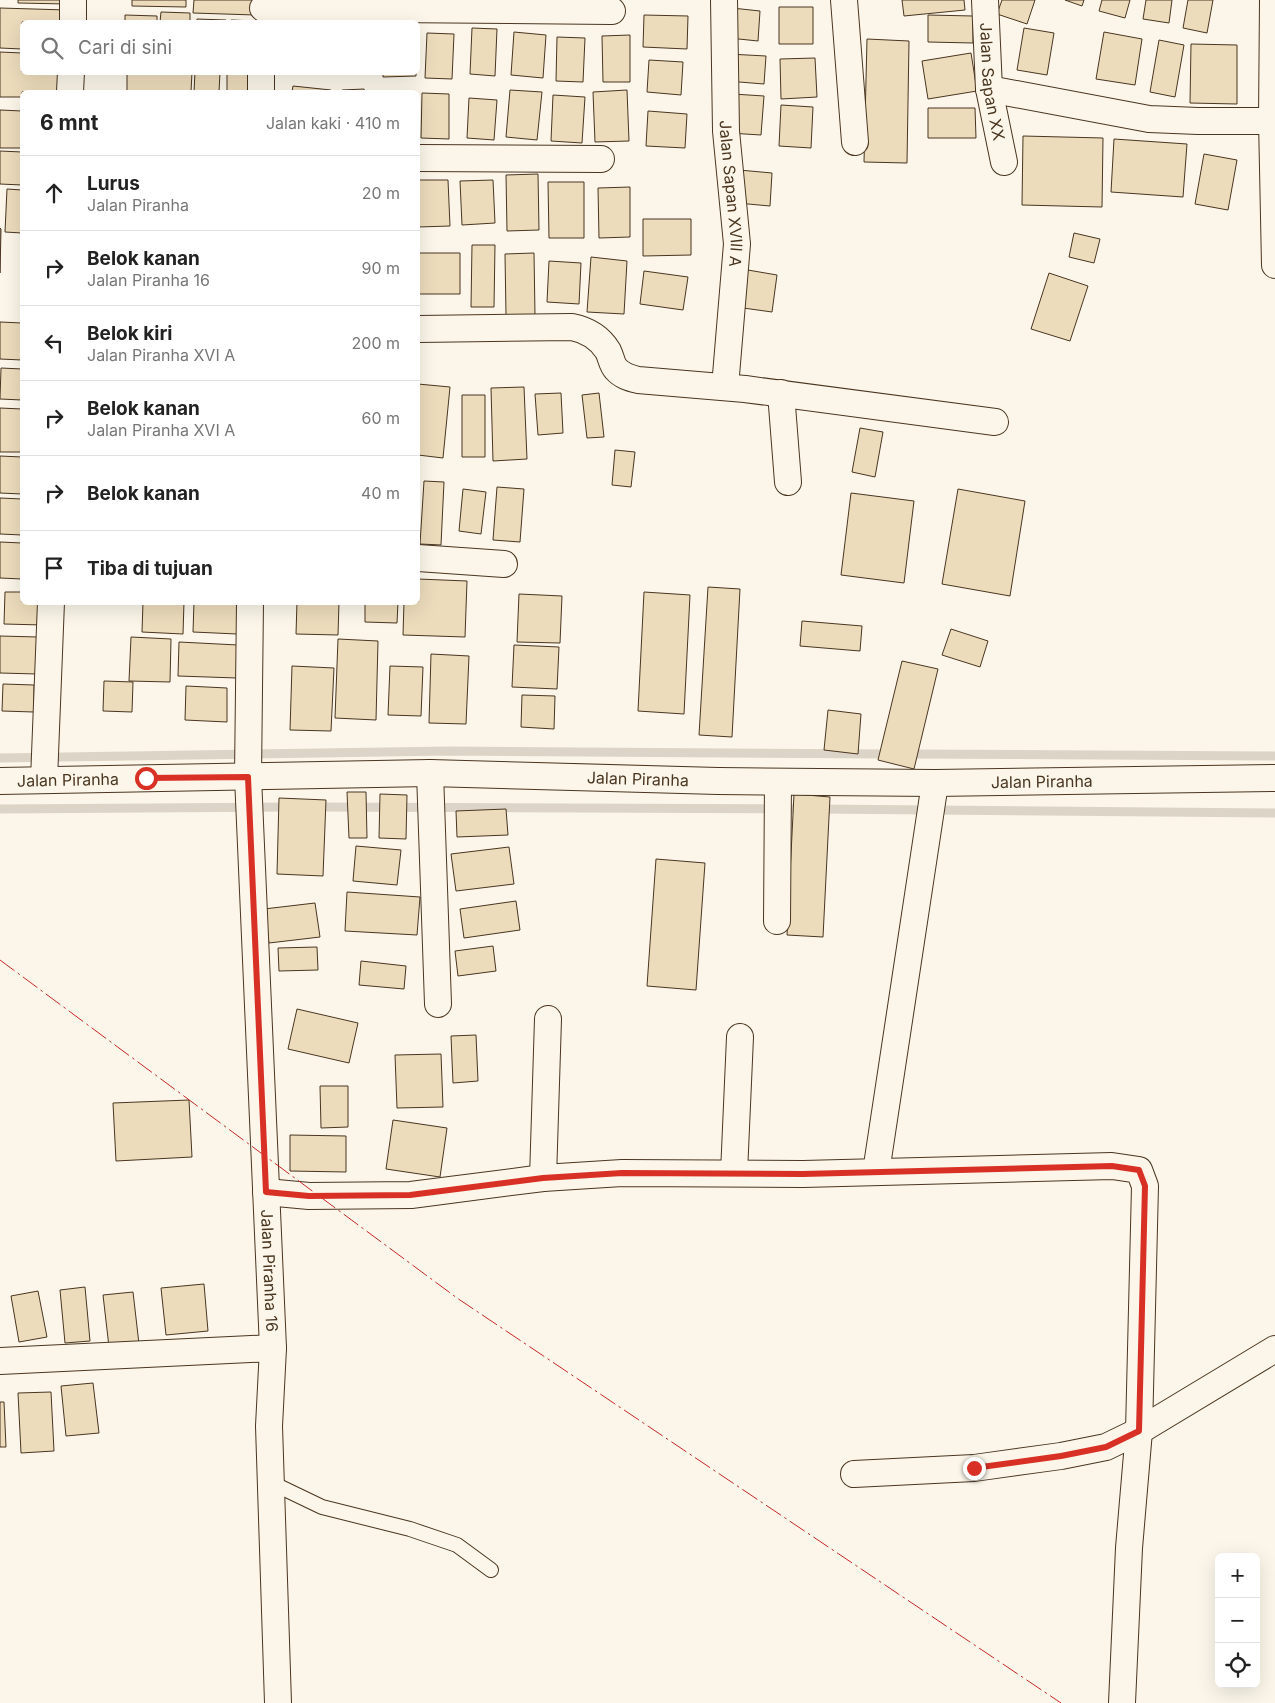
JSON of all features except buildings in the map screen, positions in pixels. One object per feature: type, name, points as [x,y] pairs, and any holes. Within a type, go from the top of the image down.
[{"type":"street","points":[[73,20],[74,0]]},
{"type":"street","name":"Jalan Sapan XVIII A","points":[[724,0],[726,131],[737,244],[725,387]]},
{"type":"street","points":[[844,0],[855,142]]},
{"type":"street","name":"Jalan Sapan XX","points":[[985,0],[989,89],[1004,162]]},
{"type":"street","points":[[1273,0],[1275,264]]},
{"type":"street","points":[[263,10],[612,11]]},
{"type":"street","points":[[70,90],[71,75]]},
{"type":"street","points":[[261,90],[262,75]]},
{"type":"street","points":[[989,89],[1149,119],[1198,122],[1273,120]]},
{"type":"street","points":[[420,158],[601,159]]},
{"type":"street","points":[[420,329],[572,327],[583,330],[599,339],[608,352],[615,369],[625,376],[638,380],[781,393],[995,422]]},
{"type":"street","points":[[781,393],[788,482]]},
{"type":"street","points":[[420,558],[504,564]]},
{"type":"street","points":[[44,780],[51,605]]},
{"type":"street","name":"Jalan Piranha 16","points":[[250,605],[248,777],[273,1348],[269,1426],[278,1703]]},
{"type":"street","points":[[430,772],[438,1004]]},
{"type":"street","name":"Jalan Piranha","points":[[0,782],[430,772],[778,782],[935,783],[1275,778]]},
{"type":"street","points":[[777,921],[778,782]]},
{"type":"street","points":[[876,1172],[935,783]]},
{"type":"street","points":[[543,1178],[548,1019]]},
{"type":"street","points":[[734,1173],[740,1037]]},
{"type":"street","points":[[266,1192],[309,1196],[410,1195],[543,1178],[622,1173],[876,1172],[1112,1166],[1139,1170],[1145,1186],[1139,1431],[1129,1548],[1122,1703]]},
{"type":"street","points":[[0,1361],[273,1348]]},
{"type":"street","points":[[854,1474],[974,1468],[1061,1456],[1106,1447],[1139,1431],[1275,1349]]},
{"type":"lane","points":[[272,1483],[322,1507],[410,1529],[457,1545],[491,1570]]},
{"type":"waterway","points":[[0,758],[450,751],[890,754]]},
{"type":"waterway","points":[[908,754],[1275,756]]},
{"type":"waterway","points":[[0,809],[290,807]]},
{"type":"waterway","points":[[315,807],[805,809]]},
{"type":"waterway","points":[[818,809],[1275,813]]},
{"type":"power","points":[[0,960],[457,1298],[1061,1703]]},
{"type":"route","points":[[146,778],[248,777],[266,1192],[281,1195],[309,1196],[410,1195],[543,1178],[622,1173],[803,1174],[1112,1166],[1139,1170],[1145,1186],[1139,1431],[1106,1447],[1061,1456],[974,1468]]}]
